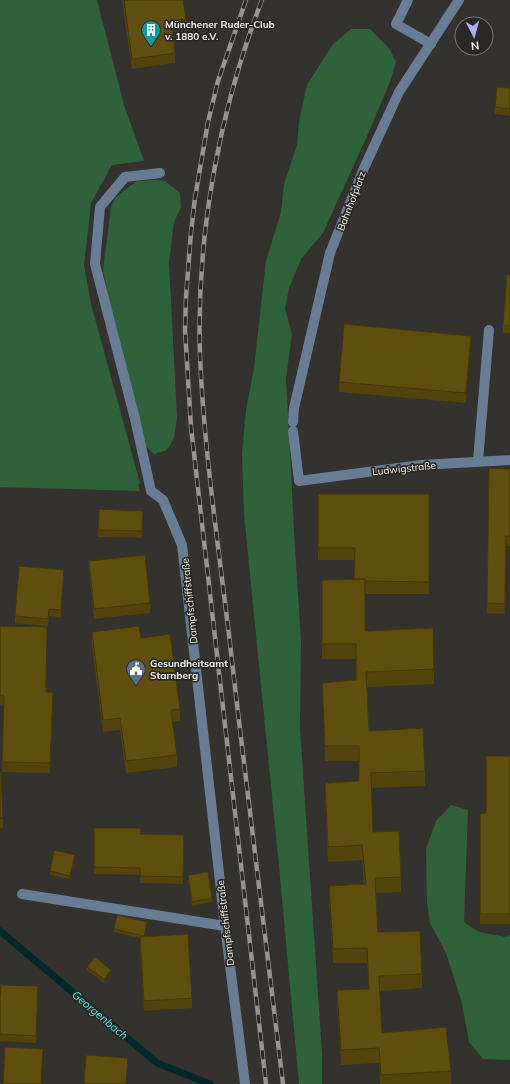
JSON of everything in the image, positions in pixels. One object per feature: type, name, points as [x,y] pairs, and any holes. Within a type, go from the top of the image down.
[{"type":"street","points":[[408,0],[396,24],[431,44]]},
{"type":"street","name":"Bahnhofplatz","points":[[298,480],[293,426],[294,408],[330,253],[364,168],[399,92],[459,0]]},
{"type":"street","name":"Dampfschiffstraße","points":[[160,173],[125,177],[100,206],[95,264],[135,420],[151,491],[163,500],[182,545],[225,926],[245,1084]]},
{"type":"street","points":[[478,461],[489,330]]},
{"type":"street","name":"Ludwigstraße","points":[[298,480],[421,465],[510,460]]},
{"type":"street","points":[[22,894],[225,926]]},
{"type":"green space","points":[[0,0],[97,0],[124,105],[144,161],[112,165],[91,203],[84,265],[91,304],[140,483],[138,484],[140,491],[0,487]]},
{"type":"green space","points":[[351,29],[370,29],[389,48],[396,62],[390,82],[368,134],[323,233],[301,259],[289,288],[285,309],[292,334],[286,378],[301,641],[300,729],[322,1053],[322,1084],[299,1084],[244,514],[242,453],[246,410],[254,368],[266,261],[281,212],[284,184],[297,145],[299,121],[307,85],[333,44]]},
{"type":"green space","points":[[137,181],[165,181],[180,193],[181,207],[174,222],[169,262],[177,418],[174,438],[167,450],[154,454],[146,446],[114,326],[103,270],[111,207],[115,198]]},
{"type":"green space","points":[[451,805],[468,810],[464,922],[479,932],[506,937],[510,935],[510,1060],[483,1059],[469,1042],[462,1003],[446,953],[430,923],[427,902],[426,849],[436,821]]},
{"type":"building","name":"Münchener Ruder-Club v. 1880 e.V.","points":[[124,0],[183,0],[186,19],[171,21],[175,53],[132,59]]},
{"type":"building","points":[[497,87],[510,88],[510,109],[495,107]]},
{"type":"building","points":[[507,275],[510,275],[510,326],[503,325]]},
{"type":"building","points":[[344,324],[471,336],[466,393],[339,382]]},
{"type":"building","points":[[489,468],[510,469],[510,536],[506,536],[505,604],[487,603]]},
{"type":"building","points":[[318,494],[429,494],[429,582],[365,581],[365,579],[354,579],[355,548],[318,548]]},
{"type":"building","points":[[99,509],[143,511],[142,531],[98,530]]},
{"type":"building","points":[[145,555],[150,603],[94,609],[89,561]]},
{"type":"building","points":[[19,566],[64,570],[61,610],[49,609],[48,619],[15,616]]},
{"type":"building","points":[[365,579],[365,631],[433,628],[434,669],[366,672],[369,731],[423,728],[425,771],[371,773],[373,832],[399,831],[401,877],[375,878],[378,932],[420,931],[422,974],[379,976],[382,1033],[446,1027],[451,1071],[381,1075],[379,1048],[341,1050],[337,990],[369,989],[367,948],[333,949],[329,886],[366,884],[362,845],[328,847],[325,783],[359,781],[359,746],[325,746],[322,683],[356,680],[356,644],[322,644],[322,580]]},
{"type":"building","points":[[0,626],[47,627],[46,692],[53,692],[50,763],[2,762],[4,696],[0,695]]},
{"type":"building","name":"Gesundheitsamt Starnberg","points":[[139,626],[141,638],[170,634],[180,709],[171,710],[177,755],[126,761],[120,718],[103,720],[92,632]]},
{"type":"building","points":[[486,756],[510,756],[510,914],[480,914],[480,814],[486,813]]},
{"type":"building","points":[[1,771],[3,818],[0,818]]},
{"type":"building","points":[[94,828],[141,828],[140,834],[184,835],[183,877],[140,876],[140,868],[94,867]]},
{"type":"building","points":[[54,850],[75,855],[70,876],[50,871]]},
{"type":"building","points":[[208,872],[212,898],[192,902],[188,875]]},
{"type":"building","points":[[117,915],[147,922],[144,936],[114,929]]},
{"type":"building","points":[[188,934],[192,998],[144,1001],[140,937]]},
{"type":"building","points":[[95,957],[111,970],[104,979],[87,967]]},
{"type":"building","points":[[1,985],[38,986],[36,1036],[0,1034]]},
{"type":"building","points":[[5,1047],[43,1049],[41,1084],[3,1084]]},
{"type":"building","points":[[86,1055],[128,1058],[126,1084],[84,1084]]},
{"type":"waterway","name":"Georgenbach","points":[[0,931],[157,1063],[210,1084]]},
{"type":"railway","points":[[246,0],[218,81],[208,122],[195,198],[191,232],[185,330],[191,427],[266,1084]]},
{"type":"railway","points":[[262,0],[247,42],[234,86],[222,130],[213,175],[202,266],[200,356],[212,496],[283,1084]]},
{"type":"place","name":"Münchener Ruder-Club v. 1880 e.V.","points":[[151,47]]},
{"type":"place","name":"Gesundheitsamt Starnberg","points":[[136,686]]}]
